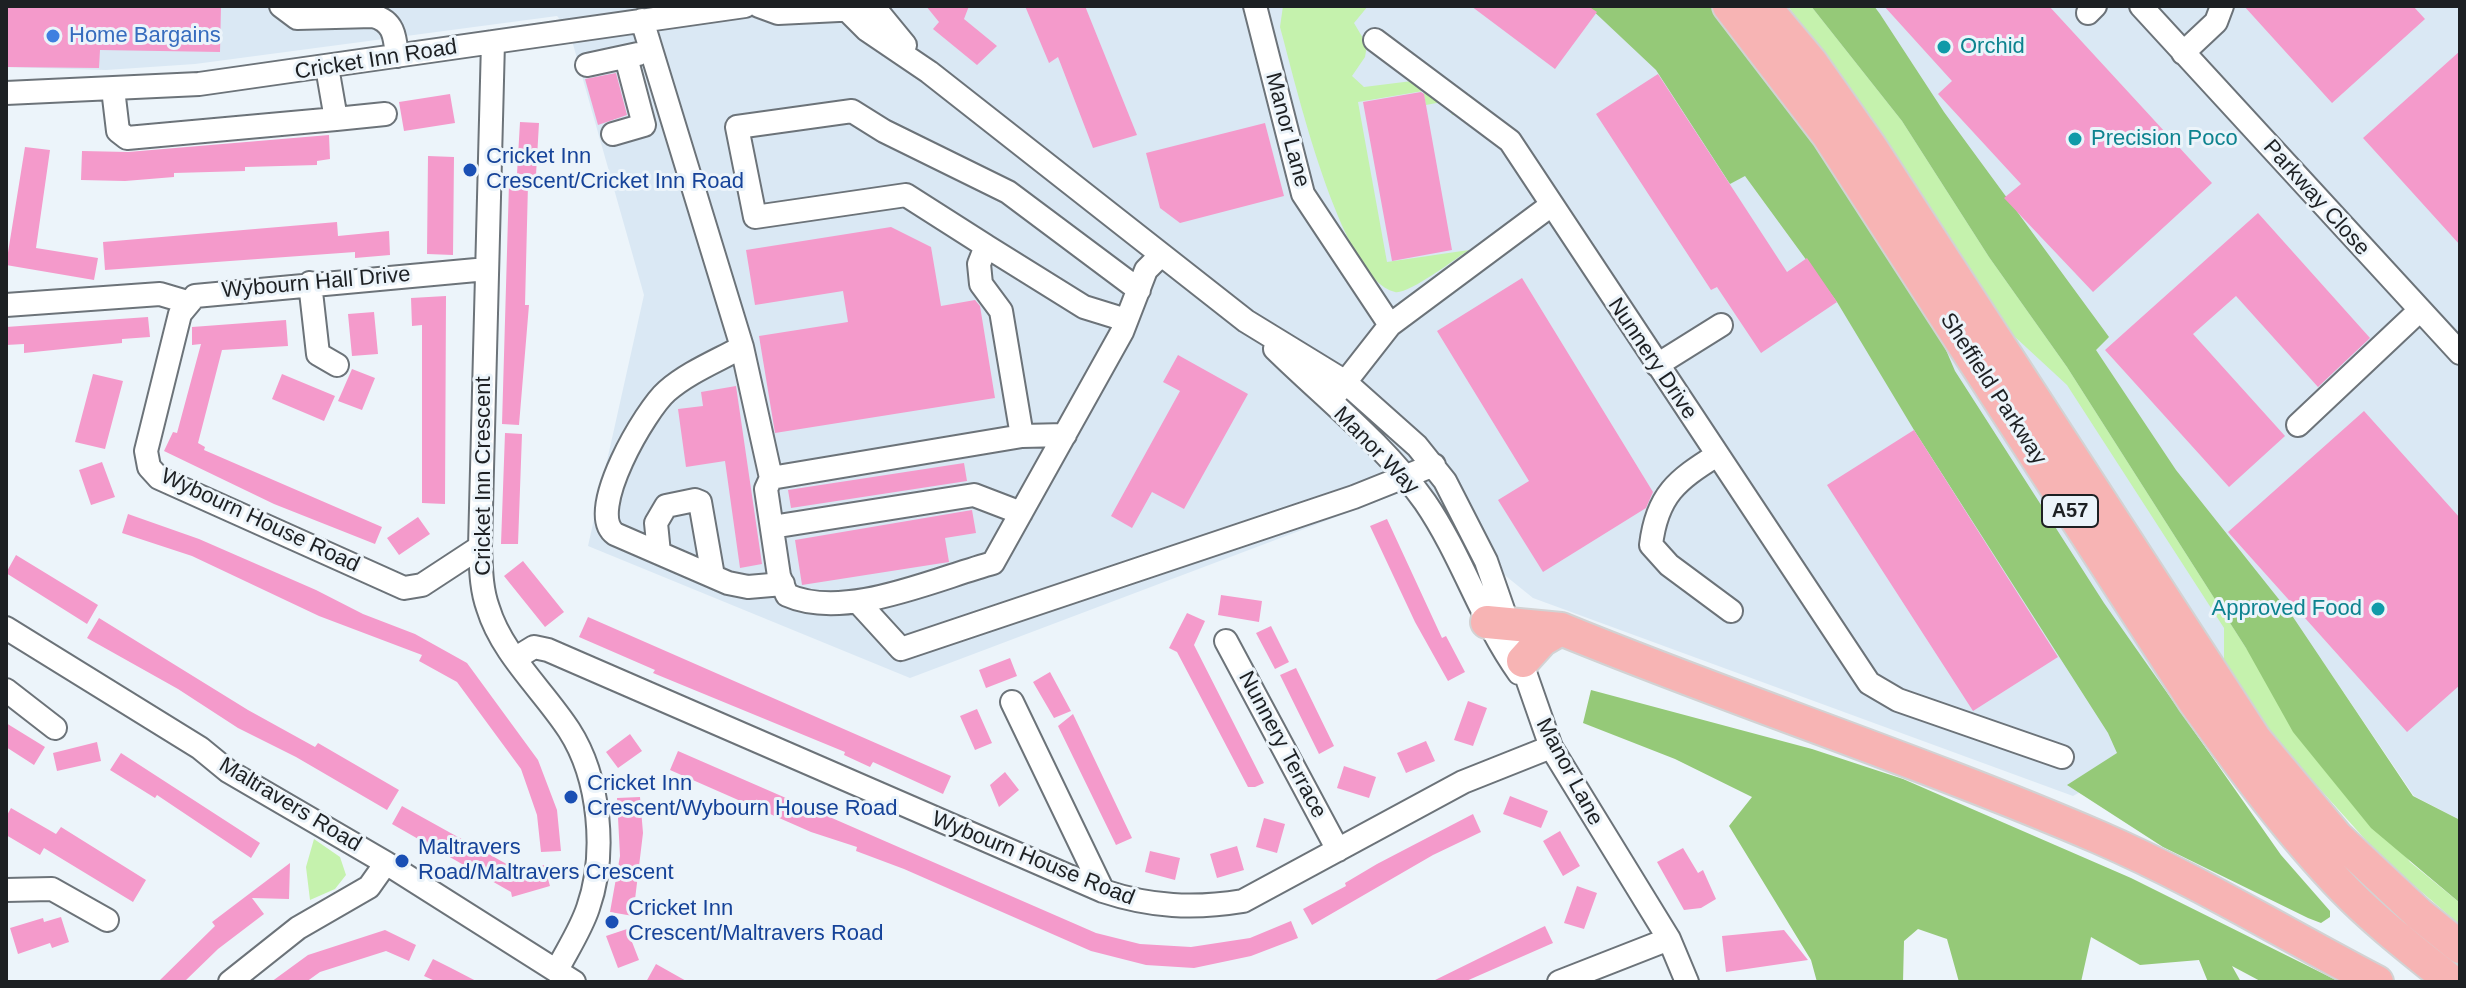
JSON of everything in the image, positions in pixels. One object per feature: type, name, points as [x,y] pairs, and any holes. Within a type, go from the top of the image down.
[{"type":"highway","name":"Sheffield Parkway","points":[[1729,6],[1828,135],[2186,688],[2243,769],[2292,832],[2345,890],[2452,982]]},
{"type":"highway","name":"Sheffield Parkway","points":[[1764,6],[1811,62],[1870,146],[2255,739],[2337,837],[2419,914],[2460,947]]},
{"type":"highway","points":[[1498,623],[1561,629],[1672,674],[1969,783],[2102,839],[2377,982]]},
{"type":"highway","points":[[1525,673],[1542,640],[1561,629]]},
{"type":"street","points":[[281,6],[297,18],[384,19],[394,30],[397,56]]},
{"type":"street","name":"Cricket Inn Road","points":[[6,93],[173,87],[745,6]]},
{"type":"street","points":[[759,6],[778,13],[848,8]]},
{"type":"street","name":"Manor Way","points":[[873,6],[929,72]]},
{"type":"street","name":"Manor Lane","points":[[1255,6],[1303,194],[1390,325]]},
{"type":"street","name":"Parkway Close","points":[[2141,6],[2460,353]]},
{"type":"street","points":[[2183,53],[2216,22],[2222,6]]},
{"type":"street","name":"Manor Way","points":[[848,8],[867,30],[929,72],[1246,321],[1371,439],[1426,503],[1498,623]]},
{"type":"street","points":[[642,20],[742,347],[771,478],[766,489],[787,595],[807,604],[858,602],[993,563],[1126,320],[1146,270],[1161,255]]},
{"type":"street","name":"Nunnery Drive","points":[[1375,40],[1510,141],[1550,206],[1869,683],[1898,700],[2062,757]]},
{"type":"street","name":"Cricket Inn Crescent","points":[[493,42],[480,547],[486,605],[498,633],[570,731],[586,767],[595,805],[597,858],[592,893],[566,975]]},
{"type":"street","points":[[587,65],[651,51]]},
{"type":"street","points":[[613,134],[644,125],[626,57]]},
{"type":"street","points":[[327,67],[336,119]]},
{"type":"street","points":[[113,89],[118,131],[127,138],[385,114]]},
{"type":"street","points":[[1126,320],[1084,307],[906,195],[755,217],[737,127],[852,111],[884,131],[1008,192],[1139,290]]},
{"type":"street","points":[[1330,402],[1390,325],[1550,206]]},
{"type":"street","points":[[986,246],[979,264],[981,284],[1001,311],[1022,436]]},
{"type":"street","name":"Wybourn Hall Drive","points":[[6,305],[160,294],[187,302],[204,292],[487,269]]},
{"type":"street","points":[[310,283],[318,354],[337,365]]},
{"type":"street","name":"Wybourn House Road","points":[[187,302],[180,314],[146,451],[149,467],[159,478],[404,588],[422,585],[480,547]]},
{"type":"street","points":[[2298,425],[2419,311]]},
{"type":"street","name":"Manor Way","points":[[1246,321],[1344,381],[1397,424],[1434,465]]},
{"type":"street","points":[[1657,365],[1721,325]]},
{"type":"street","points":[[742,347],[686,377],[664,393],[632,438],[622,461],[608,503],[610,530],[713,576],[748,587],[783,584]]},
{"type":"street","points":[[771,478],[1022,436],[1065,435]]},
{"type":"street","points":[[1717,455],[1678,480],[1654,524],[1651,545],[1669,565],[1731,611]]},
{"type":"street","points":[[858,602],[901,649],[1338,503],[1434,465]]},
{"type":"street","name":"Manor Lane","points":[[1434,465],[1486,561],[1498,623],[1525,673],[1551,747],[1669,939],[1687,982]]},
{"type":"street","points":[[772,527],[974,495],[1021,513]]},
{"type":"street","points":[[659,553],[656,523],[666,506],[695,500],[700,502],[713,576]]},
{"type":"street","name":"Maltravers Road","points":[[6,628],[200,748],[228,771],[386,863],[566,975]]},
{"type":"street","name":"Nunnery Terrace","points":[[1226,641],[1338,850]]},
{"type":"street","name":"Wybourn House Road","points":[[516,658],[534,647],[548,650],[1103,891],[1138,902],[1174,906],[1207,907],[1243,901],[1463,782],[1551,747]]},
{"type":"street","points":[[6,690],[55,728]]},
{"type":"street","points":[[1012,702],[1103,891]]},
{"type":"street","points":[[230,982],[298,928],[369,887],[386,863]]},
{"type":"street","points":[[6,890],[52,889],[107,920]]},
{"type":"street","points":[[1559,982],[1669,939]]},
{"type":"shaded area","points":[[6,6],[2460,6],[2460,820],[2414,796],[2321,659],[2073,796],[1533,598],[1413,501],[1397,494],[910,678],[588,546],[644,295],[569,30],[557,16],[195,64],[106,70],[6,67]]},
{"type":"green space","points":[[1283,6],[1368,6],[1354,23],[1367,45],[1365,57],[1352,76],[1364,87],[1420,80],[1447,101],[1426,105],[1423,91],[1358,102],[1387,262],[1469,250],[1410,288],[1395,292],[1375,279],[1356,253],[1338,216],[1308,130],[1280,27]]},
{"type":"green space","points":[[1588,6],[1712,6],[1785,92],[1931,315],[1955,371],[2104,603],[2281,855],[2330,911],[2330,917],[2321,923],[2308,918],[2163,847],[2067,785],[2117,753],[2108,733],[1914,430],[1837,302],[1745,176],[1730,184],[1656,70]]},
{"type":"green space","points":[[1788,6],[1811,6],[1902,121],[1989,257],[2067,367],[2246,648],[2410,862],[2460,903],[2460,925],[2381,857],[2274,738],[2224,660],[2224,628],[2067,385],[2014,336],[1885,140]]},
{"type":"green space","points":[[1811,6],[1874,6],[1880,14],[1944,112],[2109,337],[2096,350],[2176,470],[2293,617],[2413,796],[2460,820],[2460,903],[2371,828],[2293,732],[2246,648],[2067,367],[1989,257],[1902,121]]},
{"type":"green space","points":[[1447,101],[1461,112],[1452,115]]},
{"type":"green space","points":[[1591,690],[1812,749],[1903,779],[2131,878],[2340,982],[2262,982],[2232,966],[2241,982],[2208,982],[2199,960],[2140,965],[2091,937],[2081,982],[1959,982],[1947,939],[1918,929],[1904,941],[1903,982],[1817,982],[1811,960],[1729,826],[1752,797],[1675,759],[1583,723]]},
{"type":"green space","points":[[314,839],[340,857],[346,875],[335,889],[310,900],[306,867]]},
{"type":"building","points":[[6,6],[221,6],[220,52],[100,50],[99,68],[6,67]]},
{"type":"building","points":[[926,6],[969,6],[964,19],[997,46],[977,65],[933,29],[939,22]]},
{"type":"building","points":[[1025,6],[1085,6],[1137,135],[1093,148],[1058,57],[1049,63]]},
{"type":"building","points":[[1471,6],[1588,6],[1597,12],[1555,69]]},
{"type":"building","name":"Precision Poco","points":[[1884,6],[2049,6],[2212,183],[2093,292],[2004,198],[2021,184],[1938,94],[1952,81]]},
{"type":"building","points":[[2244,6],[2413,6],[2425,19],[2332,103]]},
{"type":"building","points":[[2460,51],[2460,245],[2363,138]]},
{"type":"building","points":[[616,73],[627,115],[598,125],[585,79]]},
{"type":"building","points":[[1658,74],[1787,272],[1807,258],[1837,302],[1761,353],[1717,287],[1711,290],[1596,114]]},
{"type":"building","points":[[450,94],[455,123],[404,131],[399,102]]},
{"type":"building","points":[[1424,94],[1452,250],[1392,261],[1363,102]]},
{"type":"building","points":[[520,122],[539,123],[536,175],[517,174]]},
{"type":"building","points":[[1265,123],[1284,196],[1180,223],[1160,208],[1146,153]]},
{"type":"building","points":[[329,135],[330,159],[317,161],[317,165],[245,167],[245,171],[174,173],[174,177],[125,181],[81,180],[82,151],[128,152]]},
{"type":"building","points":[[25,147],[50,150],[36,248],[98,258],[94,280],[6,265]]},
{"type":"building","points":[[428,156],[454,157],[453,255],[427,254]]},
{"type":"building","points":[[509,183],[528,184],[525,305],[529,305],[519,425],[502,424]]},
{"type":"building","points":[[2258,213],[2370,338],[2318,387],[2236,296],[2193,334],[2285,436],[2229,487],[2105,350]]},
{"type":"building","points":[[337,222],[338,236],[389,231],[390,255],[355,258],[355,252],[105,270],[103,242]]},
{"type":"building","points":[[891,227],[931,247],[941,306],[975,300],[980,306],[995,398],[775,433],[759,336],[848,322],[843,291],[755,305],[746,250]]},
{"type":"building","points":[[1522,278],[1653,492],[1646,508],[1543,572],[1498,500],[1529,481],[1437,331]]},
{"type":"building","points":[[446,296],[445,504],[422,503],[422,325],[412,326],[411,298]]},
{"type":"building","points":[[374,312],[378,354],[352,356],[348,314]]},
{"type":"building","points":[[148,317],[150,337],[122,339],[122,343],[24,353],[24,344],[6,345],[6,327]]},
{"type":"building","points":[[286,320],[288,346],[222,350],[198,443],[205,447],[204,450],[382,527],[375,544],[274,504],[164,451],[173,432],[177,433],[201,344],[192,345],[192,327]]},
{"type":"building","points":[[1178,355],[1248,394],[1184,509],[1152,492],[1132,528],[1111,516],[1180,391],[1163,382]]},
{"type":"building","points":[[352,369],[375,378],[362,410],[338,401]]},
{"type":"building","points":[[93,374],[123,381],[105,449],[75,442]]},
{"type":"building","points":[[282,374],[335,396],[324,421],[272,399]]},
{"type":"building","points":[[736,386],[762,564],[740,568],[725,461],[686,467],[678,409],[703,406],[701,392]]},
{"type":"building","name":"Approved Food","points":[[2364,411],[2460,518],[2460,685],[2407,732],[2228,532]]},
{"type":"building","points":[[1914,430],[2058,657],[1973,711],[1827,485]]},
{"type":"building","points":[[505,433],[522,434],[518,544],[501,544]]},
{"type":"building","points":[[102,462],[115,497],[91,505],[79,470]]},
{"type":"building","points":[[964,463],[967,481],[791,508],[788,490]]},
{"type":"building","points":[[972,510],[976,533],[945,538],[949,562],[802,585],[795,540]]},
{"type":"building","points":[[128,514],[199,539],[316,590],[363,614],[415,634],[467,663],[538,760],[557,810],[561,851],[541,852],[537,815],[521,769],[457,682],[419,661],[422,655],[319,616],[192,556],[122,533]]},
{"type":"building","points":[[418,517],[430,534],[399,555],[387,538]]},
{"type":"building","points":[[1387,519],[1442,638],[1446,636],[1465,672],[1448,681],[1415,622],[1370,526]]},
{"type":"building","points":[[16,555],[98,605],[87,624],[6,573]]},
{"type":"building","points":[[523,561],[564,612],[545,627],[504,576]]},
{"type":"building","points":[[1221,595],[1262,601],[1259,622],[1218,615]]},
{"type":"building","points":[[1187,613],[1205,621],[1194,645],[1264,783],[1255,787],[1248,787],[1177,652],[1169,648]]},
{"type":"building","points":[[588,617],[951,776],[943,794],[873,762],[870,767],[844,755],[845,752],[653,673],[655,670],[579,637]]},
{"type":"building","points":[[99,618],[248,710],[315,747],[318,743],[399,790],[387,810],[296,757],[238,728],[178,689],[87,638]]},
{"type":"building","points":[[1271,626],[1289,662],[1275,669],[1256,633]]},
{"type":"building","points":[[1010,658],[1017,676],[986,688],[979,670]]},
{"type":"building","points":[[1296,668],[1334,746],[1319,754],[1280,675]]},
{"type":"building","points":[[1050,672],[1071,711],[1054,718],[1033,682]]},
{"type":"building","points":[[1468,701],[1487,708],[1473,746],[1454,740]]},
{"type":"building","points":[[977,709],[992,743],[975,750],[960,716]]},
{"type":"building","points":[[1073,714],[1132,838],[1116,845],[1058,726]]},
{"type":"building","points":[[6,723],[45,747],[34,765],[6,747]]},
{"type":"building","points":[[630,734],[642,751],[618,768],[606,752]]},
{"type":"building","points":[[1426,741],[1435,761],[1406,773],[1397,753]]},
{"type":"building","points":[[97,742],[101,761],[57,771],[53,753]]},
{"type":"building","points":[[678,751],[1096,933],[1140,944],[1191,947],[1250,938],[1291,921],[1298,938],[1251,956],[1194,968],[1146,965],[1091,951],[856,851],[857,847],[811,832],[670,770]]},
{"type":"building","points":[[121,753],[260,843],[251,858],[157,795],[155,798],[110,770]]},
{"type":"building","points":[[1344,766],[1376,777],[1369,798],[1337,788]]},
{"type":"building","points":[[1005,772],[1019,790],[999,807],[990,785]]},
{"type":"building","points":[[1510,796],[1548,811],[1541,828],[1503,814]]},
{"type":"building","points":[[640,797],[643,833],[633,916],[610,912],[620,856],[617,798]]},
{"type":"building","points":[[402,806],[521,872],[544,865],[550,886],[512,897],[511,892],[392,824]]},
{"type":"building","points":[[11,808],[56,834],[61,827],[146,880],[133,902],[44,848],[40,855],[6,835],[6,817]]},
{"type":"building","points":[[1473,814],[1481,832],[1433,855],[1312,925],[1303,909],[1346,886],[1345,883],[1377,864]]},
{"type":"building","points":[[1264,818],[1285,824],[1277,853],[1256,847]]},
{"type":"building","points":[[1560,831],[1580,866],[1563,876],[1543,841]]},
{"type":"building","points":[[1237,846],[1244,870],[1217,878],[1210,854]]},
{"type":"building","points":[[1683,848],[1698,873],[1703,870],[1716,899],[1701,908],[1684,910],[1657,862]]},
{"type":"building","points":[[1150,851],[1180,858],[1175,880],[1145,872]]},
{"type":"building","points":[[290,863],[289,899],[252,898],[264,914],[218,949],[184,982],[158,982],[215,926],[212,922]]},
{"type":"building","points":[[1577,886],[1597,893],[1584,929],[1564,923]]},
{"type":"building","points":[[61,917],[69,942],[52,948],[50,943],[18,954],[10,928],[43,918],[44,922]]},
{"type":"building","points":[[1545,926],[1553,943],[1464,982],[1431,982]]},
{"type":"building","points":[[627,929],[639,960],[618,968],[606,936]]},
{"type":"building","points":[[385,930],[416,945],[409,961],[386,951],[320,972],[306,982],[271,982],[308,955]]},
{"type":"building","points":[[1784,930],[1808,960],[1726,972],[1722,936]]},
{"type":"building","points":[[433,959],[478,982],[437,982],[424,976]]},
{"type":"building","points":[[656,964],[688,982],[646,982]]},
{"type":"place","name":"Home Bargains","points":[[53,36]]},
{"type":"place","name":"Orchid","points":[[1944,47]]},
{"type":"place","name":"Precision Poco","points":[[2075,139]]},
{"type":"place","name":"Cricket Inn Crescent/Cricket Inn Road","points":[[470,170]]},
{"type":"place","name":"Approved Food","points":[[2378,609]]},
{"type":"place","name":"Cricket Inn Crescent/Wybourn House Road","points":[[571,797]]},
{"type":"place","name":"Maltravers Road/Maltravers Crescent","points":[[402,861]]},
{"type":"place","name":"Cricket Inn Crescent/Maltravers Road","points":[[612,922]]}]
